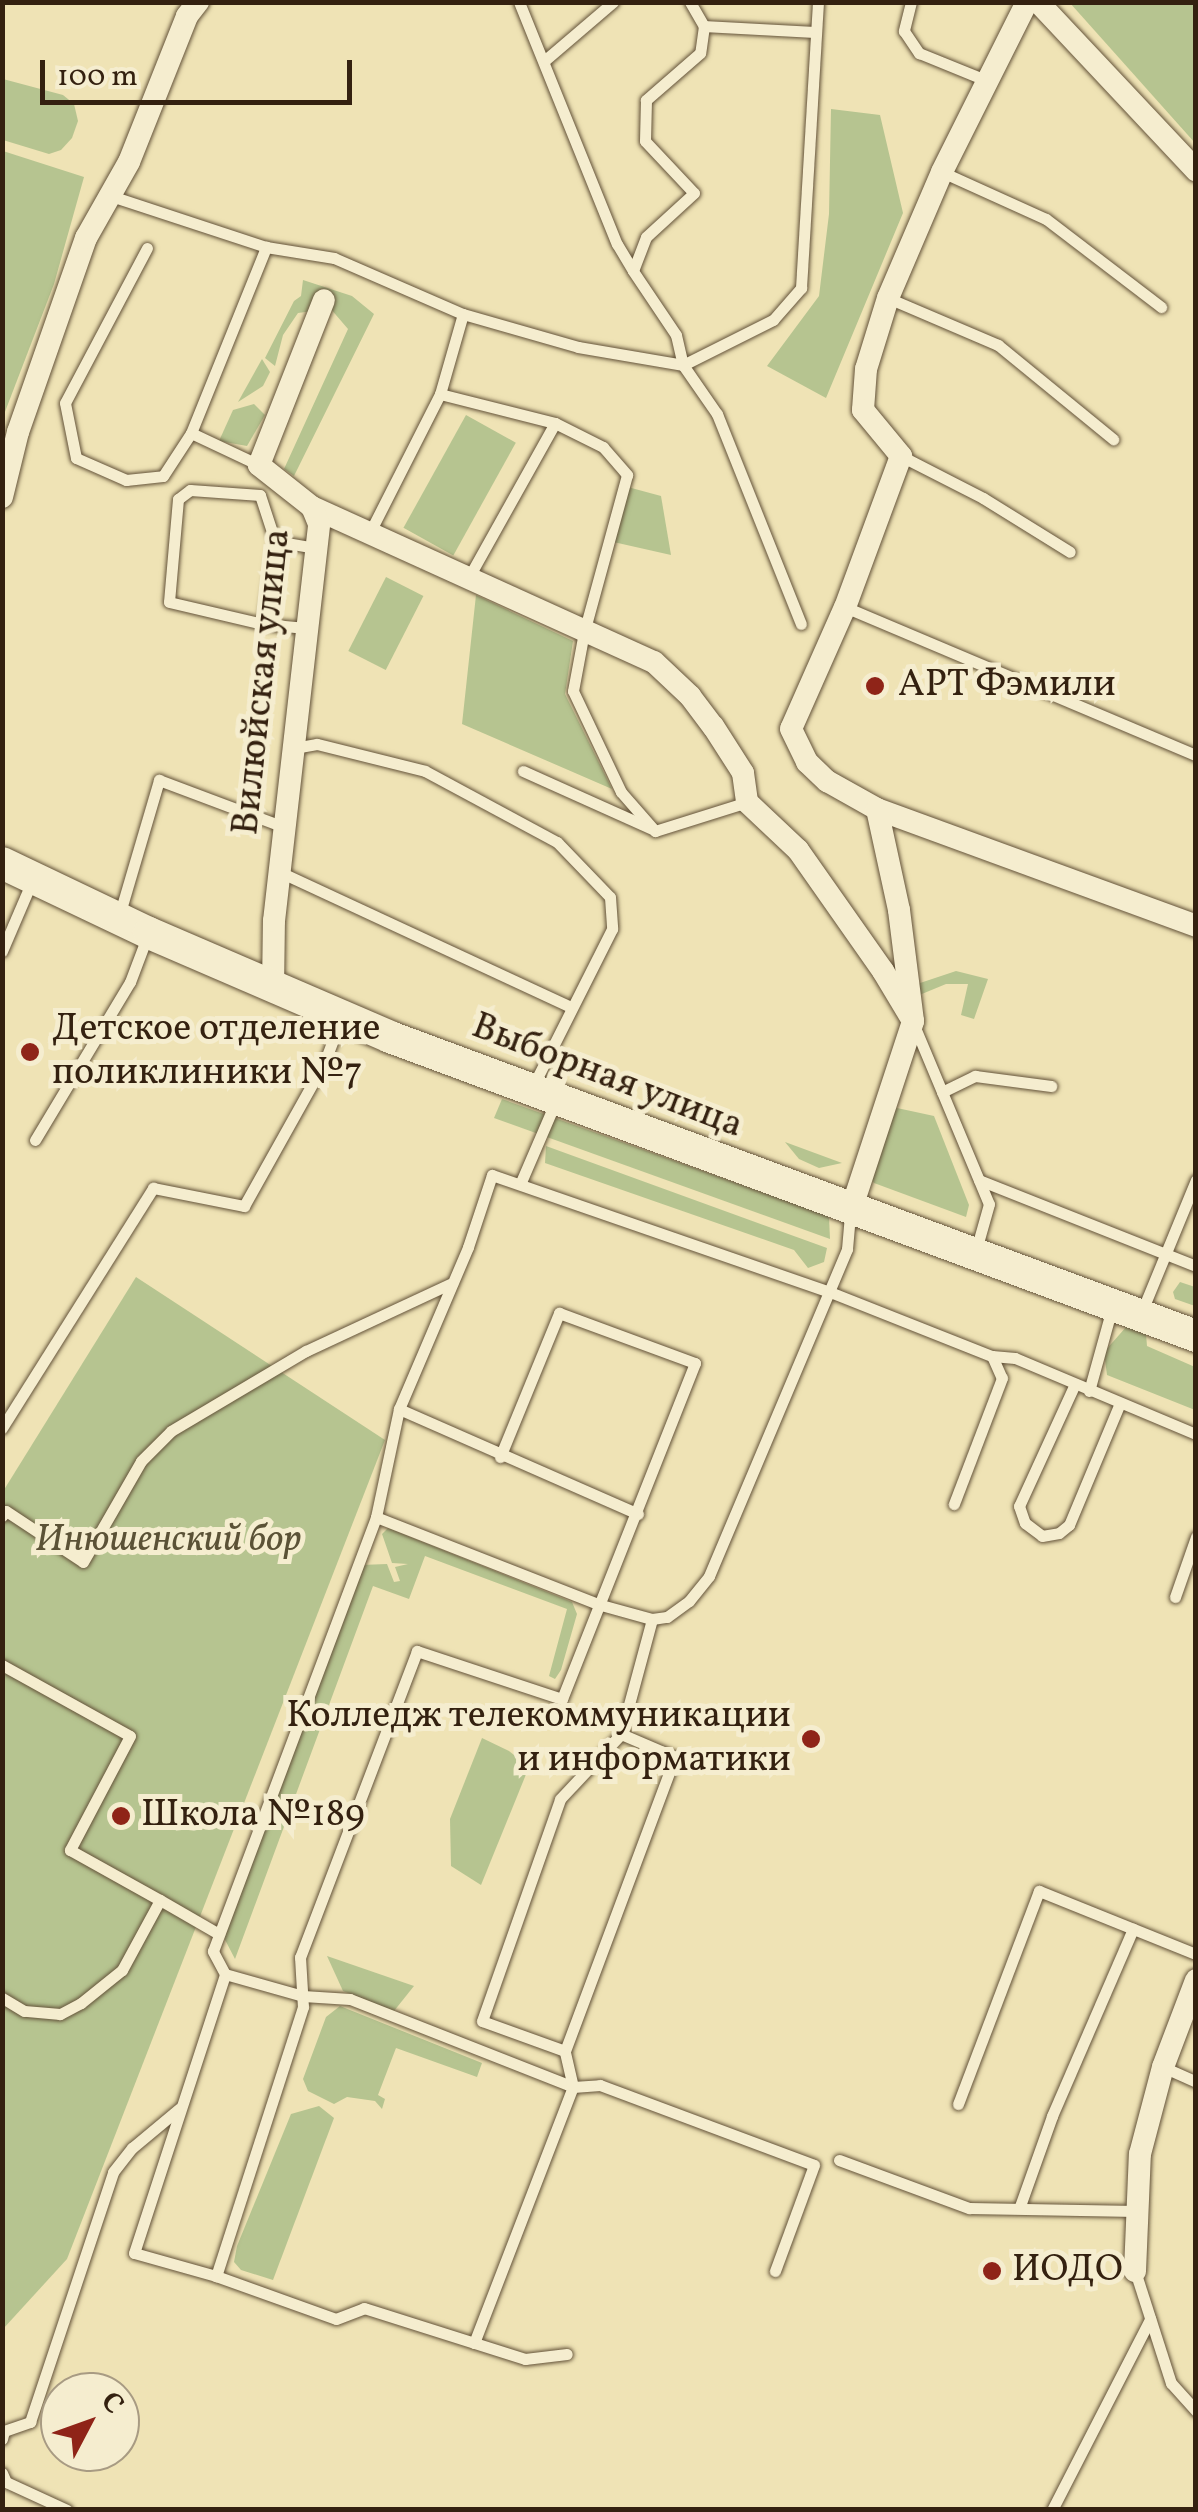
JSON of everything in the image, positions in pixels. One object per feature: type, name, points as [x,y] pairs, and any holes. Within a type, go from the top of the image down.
[{"type":"main road","name":"Выборная улица","points":[[2,863],[274,989],[543,1097],[1196,1336]]},
{"type":"street","points":[[2,497],[18,432],[86,238],[111,196],[187,16],[198,2]]},
{"type":"street","points":[[1027,2],[942,172],[888,298],[866,370],[863,410],[901,456],[845,607],[790,729],[807,762],[827,781],[877,809],[1196,926]]},
{"type":"street","points":[[1038,2],[1196,170]]},
{"type":"street","points":[[259,465],[324,300]]},
{"type":"street","name":"Вилюйская улица","points":[[259,465],[312,507],[320,524],[284,827],[274,989]]},
{"type":"street","points":[[312,507],[654,662],[690,696],[743,773],[748,802],[798,850],[883,971],[912,1021]]},
{"type":"street","points":[[850,1210],[912,1021],[899,910],[877,809]]},
{"type":"street","points":[[1134,2271],[1140,2154],[1164,2067],[1196,1980]]},
{"type":"lane","points":[[519,2],[616,244],[676,334],[683,365],[717,414],[801,624]]},
{"type":"lane","points":[[544,61],[613,2]]},
{"type":"lane","points":[[633,270],[646,237],[694,193],[645,141],[646,100],[700,53],[704,26],[690,2]]},
{"type":"lane","points":[[111,196],[266,247],[334,258],[464,314],[578,346],[683,365],[774,320],[800,288],[818,2]]},
{"type":"lane","points":[[911,2],[904,31],[919,53],[988,81]]},
{"type":"lane","points":[[704,26],[814,32]]},
{"type":"lane","points":[[942,172],[1046,219],[1160,307]]},
{"type":"lane","points":[[147,248],[65,403],[76,458],[126,480],[163,476],[192,433],[266,247]]},
{"type":"lane","points":[[888,298],[998,344],[1114,439]]},
{"type":"lane","points":[[370,532],[440,394],[464,314]]},
{"type":"lane","points":[[440,394],[555,423],[604,447],[627,475],[584,632],[572,692],[620,792],[656,831]]},
{"type":"lane","points":[[468,577],[555,423]]},
{"type":"lane","points":[[192,433],[259,465]]},
{"type":"lane","points":[[901,456],[982,498],[1070,552]]},
{"type":"lane","points":[[263,624],[275,541],[260,495],[212,488],[190,490],[178,499],[169,602],[263,624],[306,628]]},
{"type":"lane","points":[[275,541],[316,548]]},
{"type":"lane","points":[[845,607],[1196,754]]},
{"type":"lane","points":[[292,749],[317,744],[425,771],[558,842],[610,897],[612,929],[572,1007],[521,1182]]},
{"type":"lane","points":[[523,771],[656,831],[748,802]]},
{"type":"lane","points":[[118,918],[159,780],[284,827]]},
{"type":"lane","points":[[280,871],[572,1007]]},
{"type":"lane","points":[[2,951],[33,879]]},
{"type":"lane","points":[[34,1140],[130,982],[149,933]]},
{"type":"lane","points":[[2,1428],[153,1188],[244,1206],[324,1061],[342,1017]]},
{"type":"lane","points":[[912,1021],[989,1204],[974,1257]]},
{"type":"lane","points":[[942,1092],[975,1076],[1051,1086]]},
{"type":"lane","points":[[566,2354],[525,2359],[364,2308],[336,2320],[216,2276],[134,2253],[224,1974],[213,1950],[376,1517],[399,1410],[452,1284],[492,1174],[830,1292],[992,1356],[1015,1358],[1196,1434]]},
{"type":"lane","points":[[979,1180],[1196,1266]]},
{"type":"lane","points":[[1089,1391],[1126,1311],[1167,1255],[1196,1180]]},
{"type":"lane","points":[[376,1517],[601,1605],[652,1618],[667,1616],[689,1600],[709,1576],[847,1250],[850,1210]]},
{"type":"lane","points":[[2,1516],[6,1510],[83,1562],[142,1460],[171,1430],[306,1351],[452,1284]]},
{"type":"lane","points":[[216,2276],[304,2007],[300,1958],[417,1651],[562,1699],[695,1363],[559,1313],[500,1457]]},
{"type":"lane","points":[[954,1504],[1002,1378],[992,1356]]},
{"type":"lane","points":[[1074,1386],[1018,1506],[1025,1524],[1042,1536],[1059,1534],[1069,1525],[1120,1403]]},
{"type":"lane","points":[[399,1410],[638,1514]]},
{"type":"lane","points":[[1175,1597],[1196,1537]]},
{"type":"lane","points":[[565,2051],[482,2022],[560,1799],[621,1734],[652,1618]]},
{"type":"lane","points":[[2,1665],[130,1736],[70,1850],[219,1934]]},
{"type":"lane","points":[[474,2343],[573,2087],[565,2051],[674,1757],[621,1734]]},
{"type":"lane","points":[[958,2104],[1040,1890],[1196,1954]]},
{"type":"lane","points":[[2,1998],[24,2011],[60,2014],[81,2003],[122,1970],[160,1900]]},
{"type":"lane","points":[[1020,2206],[1052,2116],[1133,1929]]},
{"type":"lane","points":[[224,1974],[303,1996],[350,1999],[573,2087],[600,2085],[814,2164],[775,2272]]},
{"type":"lane","points":[[1164,2067],[1196,2082]]},
{"type":"lane","points":[[2,2439],[4,2432],[30,2422],[113,2172],[132,2148],[180,2108]]},
{"type":"lane","points":[[839,2160],[969,2208],[1136,2211]]},
{"type":"lane","points":[[1134,2271],[1171,2384],[1196,2411]]},
{"type":"lane","points":[[1052,2510],[1150,2320]]},
{"type":"lane","points":[[2,2473],[6,2482],[67,2510]]},
{"type":"green space","points":[[1070,3],[1195,3],[1195,143]]},
{"type":"green space","points":[[3,79],[63,95],[74,104],[78,121],[72,138],[61,150],[49,154],[3,140]]},
{"type":"green space","points":[[831,109],[880,115],[903,213],[826,398],[767,366],[819,296],[829,214]]},
{"type":"green space","points":[[3,151],[84,177],[54,284],[3,417]]},
{"type":"green space","points":[[303,280],[352,296],[374,314],[294,476],[284,469],[348,329],[324,301],[320,310],[298,313],[283,335],[275,366],[265,358],[294,301],[301,296]]},
{"type":"green space","points":[[262,359],[270,372],[263,386],[238,402]]},
{"type":"green space","points":[[254,404],[265,415],[247,446],[219,441],[233,410]]},
{"type":"green space","points":[[466,415],[516,443],[453,555],[403,528]]},
{"type":"green space","points":[[624,486],[661,496],[671,555],[609,541]]},
{"type":"green space","points":[[386,577],[423,596],[386,670],[348,651]]},
{"type":"green space","points":[[476,595],[573,641],[565,694],[612,789],[462,724]]},
{"type":"green space","points":[[956,971],[988,979],[974,1019],[961,1015],[968,984],[946,984],[917,996],[914,985]]},
{"type":"green space","points":[[502,1099],[820,1213],[829,1217],[830,1239],[494,1118]]},
{"type":"green space","points":[[897,1108],[934,1116],[969,1205],[966,1217],[874,1183],[870,1177],[890,1113]]},
{"type":"green space","points":[[785,1142],[842,1163],[819,1168],[799,1159]]},
{"type":"green space","points":[[546,1146],[827,1248],[824,1262],[808,1268],[794,1250],[545,1163]]},
{"type":"green space","name":"Инюшенский бор","points":[[136,1277],[385,1440],[67,2259],[3,2329],[2,1493]]},
{"type":"green space","points":[[1180,1282],[1195,1287],[1195,1306],[1175,1299],[1173,1292]]},
{"type":"green space","points":[[1127,1326],[1146,1334],[1147,1346],[1195,1367],[1195,1410],[1107,1375],[1104,1352]]},
{"type":"green space","points":[[388,1528],[572,1602],[577,1614],[561,1670],[555,1679],[549,1676],[567,1609],[425,1556],[409,1599],[373,1586],[235,1959],[222,1934],[361,1565],[387,1564],[394,1582],[400,1581],[395,1567],[408,1564],[392,1563],[382,1534]]},
{"type":"green space","points":[[482,1738],[509,1751],[529,1767],[481,1885],[451,1866],[450,1819]]},
{"type":"green space","points":[[327,1956],[414,1986],[394,2011],[343,1991]]},
{"type":"green space","points":[[340,2006],[482,2063],[477,2077],[396,2048],[378,2095],[385,2099],[382,2109],[375,2101],[347,2097],[334,2104],[308,2091],[303,2079],[326,2017]]},
{"type":"green space","points":[[319,2106],[334,2118],[273,2280],[241,2270],[234,2262],[237,2246],[291,2114]]},
{"type":"place","name":"АРТ Фэмили","points":[[875,686]]},
{"type":"place","name":"Детское отделение поликлиники №7","points":[[30,1052]]},
{"type":"place","name":"Колледж телекоммуникации и информатики","points":[[811,1739]]},
{"type":"place","name":"Школа №189","points":[[121,1816]]},
{"type":"place","name":"ИОДО","points":[[992,2271]]}]
